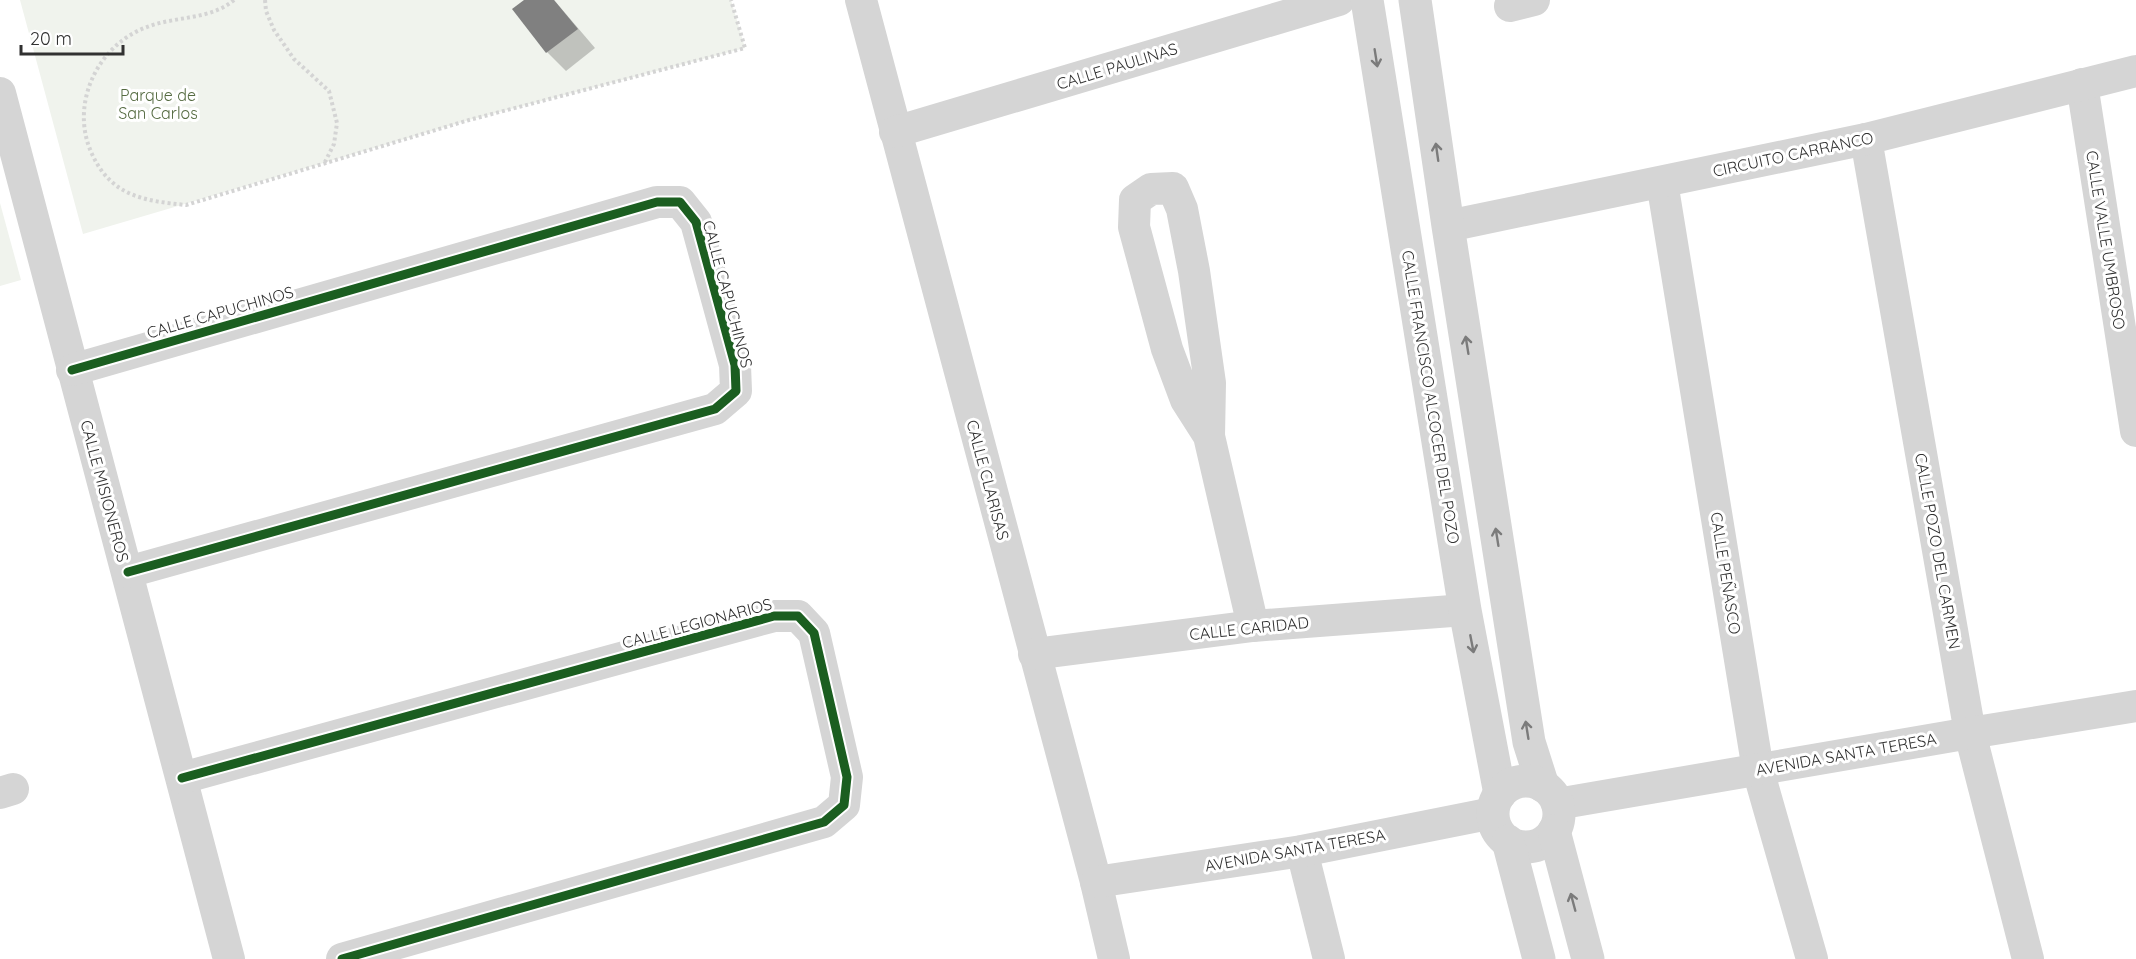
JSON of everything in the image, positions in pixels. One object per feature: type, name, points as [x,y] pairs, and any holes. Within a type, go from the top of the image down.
[{"type":"street","name":"CALLE CLARISAS","points":[[861,0],[1096,882],[1114,959]]},
{"type":"street","name":"CALLE PAULINAS","points":[[895,132],[1339,0]]},
{"type":"street","name":"CALLE FRANCISCO ALCOCER DEL POZO","points":[[1367,0],[1500,816],[1539,959]]},
{"type":"street","points":[[1415,0],[1529,741],[1551,807],[1588,959]]},
{"type":"street","name":"CIRCUITO CARRANCO","points":[[1448,226],[1866,139],[2136,71]]},
{"type":"street","name":"CALLE VALLE UMBROSO","points":[[2082,84],[2136,431]]},
{"type":"street","name":"CALLE MISIONEROS","points":[[0,93],[229,959]]},
{"type":"street","name":"CALLE POZO DEL CARMEN","points":[[1866,139],[1970,733],[2028,959]]},
{"type":"street","name":"CALLE PEÑASCO","points":[[1662,182],[1758,770],[1812,959]]},
{"type":"street","points":[[1209,436],[1186,400],[1167,349],[1134,227],[1135,200],[1151,189],[1173,188],[1182,210],[1194,271],[1210,383],[1209,436],[1253,626]]},
{"type":"street","name":"CALLE CAPUCHINOS","points":[[72,370],[657,202],[680,202],[696,222],[735,365],[736,391],[715,409],[128,572]]},
{"type":"street","name":"CALLE CARIDAD","points":[[1034,654],[1253,626],[1465,610]]},
{"type":"street","name":"CALLE LEGIONARIOS","points":[[182,778],[774,616],[798,616],[814,633],[847,777],[844,805],[824,822],[342,959]]},
{"type":"street","name":"AVENIDA SANTA TERESA","points":[[1551,807],[2136,706]]},
{"type":"street","points":[[1523,781],[1537,783],[1551,807],[1544,842],[1530,847],[1522,847],[1500,816],[1510,786],[1523,781]]},
{"type":"street","name":"AVENIDA SANTA TERESA","points":[[1096,882],[1302,851],[1500,816]]},
{"type":"street","points":[[1302,851],[1329,959]]},
{"type":"path","points":[[234,0],[206,13],[147,27],[119,42],[99,64],[88,89],[82,116],[87,142],[97,165],[124,192],[158,202],[186,205],[469,120],[744,48],[731,0]]},
{"type":"path","points":[[265,0],[266,11],[274,30],[294,59],[329,91],[337,123],[334,144],[325,163]]},
{"type":"green space","name":"Parque de San Carlos","points":[[20,0],[731,0],[745,48],[469,120],[83,234]]},
{"type":"green space","points":[[0,203],[21,280],[0,286]]},
{"type":"building","points":[[524,0],[554,0],[578,29],[546,53],[512,9]]},
{"type":"cycle path","points":[[72,370],[657,202],[680,202],[696,222],[735,365],[736,391],[715,409],[128,572]]},
{"type":"cycle path","points":[[182,778],[774,616],[798,616],[814,633],[847,777],[844,805],[824,822],[342,959]]}]
